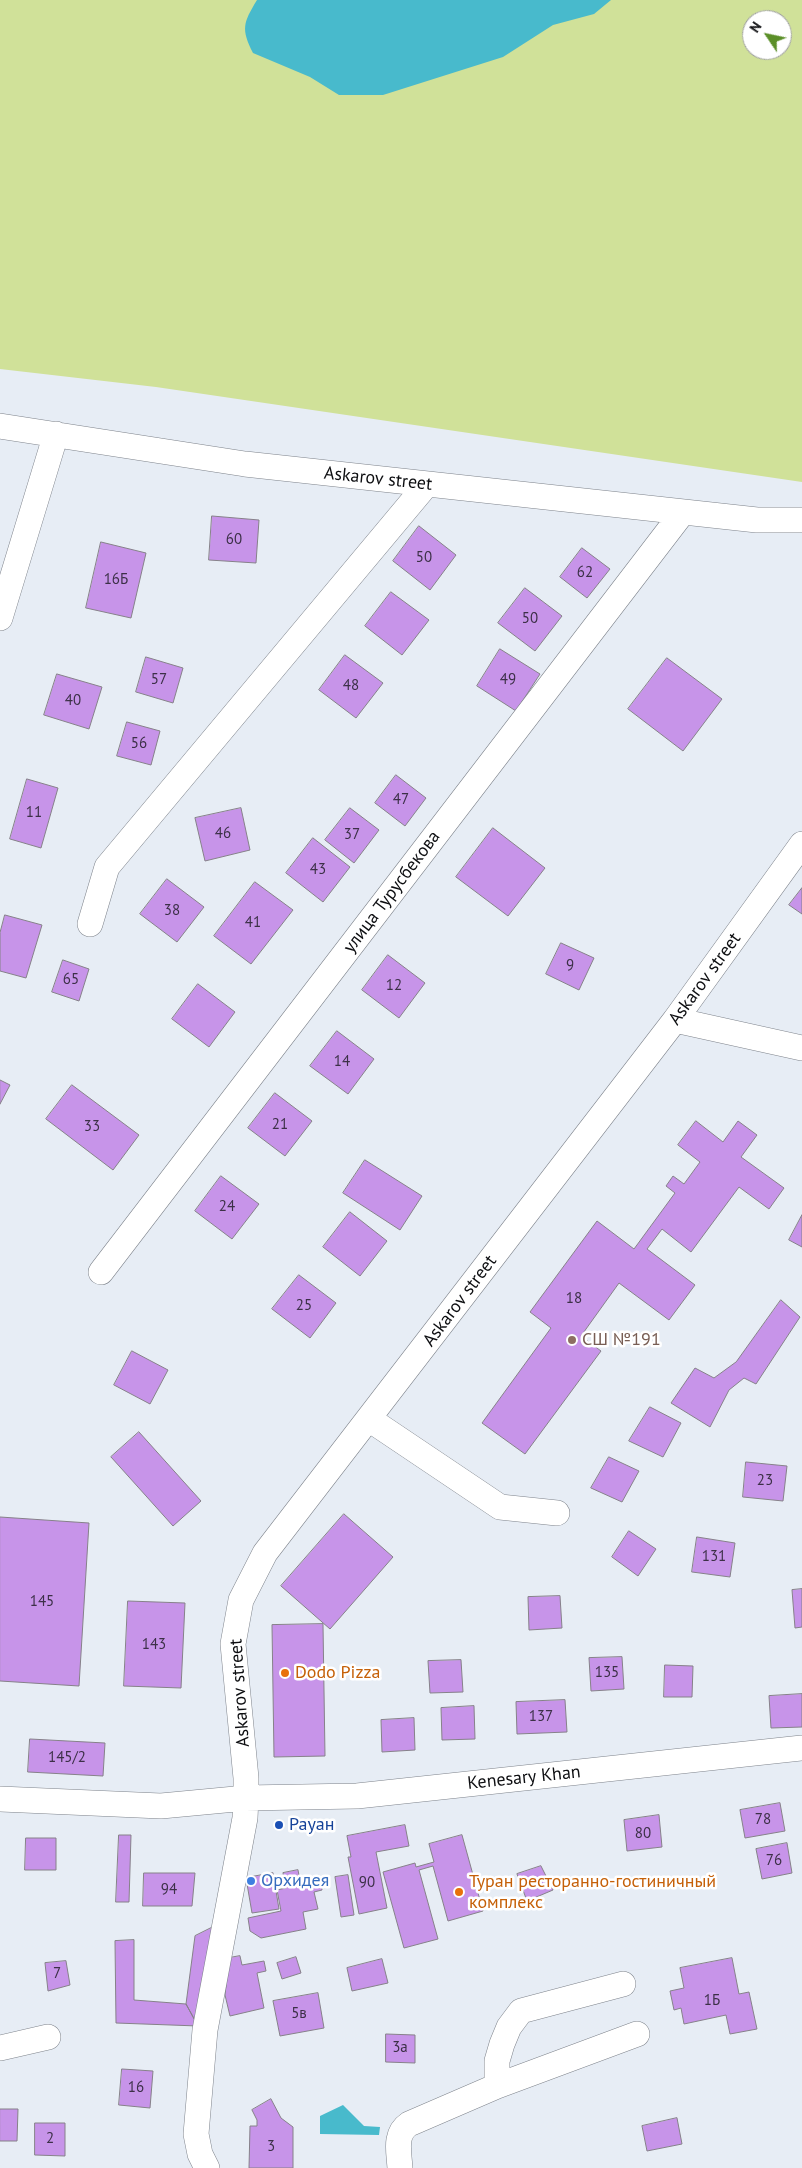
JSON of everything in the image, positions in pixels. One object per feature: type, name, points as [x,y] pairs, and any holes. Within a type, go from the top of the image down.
[{"type":"street","name":"Askarov street","points":[[0,426],[245,464],[757,520]]},
{"type":"street","points":[[0,618],[56,434]]},
{"type":"street","points":[[90,924],[107,867],[427,484]]},
{"type":"street","name":"улица Турусбекова","points":[[101,1272],[683,512]]},
{"type":"street","points":[[757,520],[802,520]]},
{"type":"street","points":[[757,520],[802,537]]},
{"type":"street","name":"Askarov street","points":[[207,2168],[200,2154],[196,2134],[205,2030],[245,1818],[246,1778],[233,1644],[241,1600],[265,1553],[675,1020],[802,844]]},
{"type":"street","points":[[675,1020],[802,1048]]},
{"type":"street","points":[[369,1419],[500,1507],[557,1513]]},
{"type":"street","name":"Kenesary Khan","points":[[0,1799],[162,1806],[246,1798],[357,1796],[802,1748]]},
{"type":"street","points":[[496,2086],[497,2060],[502,2044],[509,2027],[521,2011],[623,1984]]},
{"type":"street","points":[[400,2168],[398,2137],[403,2128],[496,2086],[637,2034]]},
{"type":"street","points":[[0,2048],[48,2037]]},
{"type":"green space","points":[[0,0],[802,0],[802,482],[156,387],[0,369]]},
{"type":"water","points":[[257,0],[611,0],[594,14],[553,25],[503,57],[383,95],[339,95],[310,77],[253,53],[245,32],[245,26]]},
{"type":"water","points":[[343,2105],[364,2126],[380,2127],[379,2135],[320,2134],[320,2116]]},
{"type":"building","points":[[212,516],[259,520],[256,563],[209,560]]},
{"type":"building","points":[[419,526],[456,555],[430,590],[393,561]]},
{"type":"building","points":[[101,542],[146,553],[131,618],[86,608]]},
{"type":"building","points":[[582,548],[610,569],[587,598],[560,577]]},
{"type":"building","points":[[525,588],[562,616],[535,651],[498,623]]},
{"type":"building","points":[[391,592],[429,620],[402,655],[365,626]]},
{"type":"building","points":[[500,649],[540,674],[516,711],[477,686]]},
{"type":"building","points":[[345,655],[383,683],[356,718],[319,690]]},
{"type":"building","points":[[146,657],[183,668],[173,703],[136,692]]},
{"type":"building","points":[[667,658],[722,699],[683,751],[628,709]]},
{"type":"building","points":[[57,674],[102,687],[89,729],[44,715]]},
{"type":"building","points":[[127,722],[160,731],[151,765],[117,756]]},
{"type":"building","points":[[396,775],[426,798],[405,826],[375,803]]},
{"type":"building","points":[[27,779],[58,788],[41,848],[10,839]]},
{"type":"building","points":[[241,808],[250,850],[205,861],[195,818]]},
{"type":"building","points":[[350,808],[379,830],[354,863],[325,840]]},
{"type":"building","points":[[493,828],[545,868],[508,916],[456,877]]},
{"type":"building","points":[[313,838],[350,867],[323,902],[286,873]]},
{"type":"building","points":[[167,879],[204,907],[177,942],[140,914]]},
{"type":"building","points":[[255,882],[293,910],[251,964],[214,936]]},
{"type":"building","points":[[802,888],[802,914],[789,905]]},
{"type":"building","points":[[5,915],[42,925],[26,978],[0,971],[0,933]]},
{"type":"building","points":[[561,943],[594,958],[579,990],[546,974]]},
{"type":"building","points":[[388,955],[425,983],[399,1018],[362,990]]},
{"type":"building","points":[[63,960],[89,969],[79,1001],[52,992]]},
{"type":"building","points":[[198,984],[235,1012],[209,1047],[172,1019]]},
{"type":"building","points":[[337,1031],[374,1059],[348,1094],[310,1066]]},
{"type":"building","points":[[0,1080],[10,1085],[0,1104]]},
{"type":"building","points":[[72,1085],[139,1135],[113,1170],[46,1119]]},
{"type":"building","points":[[275,1093],[312,1121],[285,1156],[248,1128]]},
{"type":"building","name":"СШ №191","points":[[696,1121],[723,1142],[738,1121],[757,1135],[741,1157],[784,1188],[769,1209],[739,1187],[691,1252],[662,1229],[647,1249],[695,1285],[669,1320],[619,1283],[581,1336],[601,1351],[525,1454],[482,1423],[551,1328],[530,1312],[597,1221],[634,1249],[675,1193],[666,1186],[673,1176],[684,1184],[700,1162],[678,1145]]},
{"type":"building","points":[[365,1160],[422,1196],[400,1230],[343,1193]]},
{"type":"building","points":[[221,1176],[259,1204],[232,1239],[195,1211]]},
{"type":"building","points":[[350,1212],[387,1241],[360,1276],[323,1247]]},
{"type":"building","points":[[802,1215],[802,1247],[789,1240]]},
{"type":"building","points":[[299,1275],[336,1303],[310,1338],[272,1309]]},
{"type":"building","points":[[781,1300],[800,1317],[756,1384],[744,1378],[729,1390],[710,1427],[671,1403],[695,1368],[714,1378],[736,1362]]},
{"type":"building","points":[[132,1351],[168,1370],[150,1404],[114,1385]]},
{"type":"building","points":[[650,1407],[681,1423],[663,1457],[629,1441]]},
{"type":"building","points":[[139,1432],[201,1501],[173,1526],[111,1457]]},
{"type":"building","points":[[609,1457],[639,1471],[622,1502],[591,1488]]},
{"type":"building","points":[[746,1462],[787,1466],[783,1501],[743,1497]]},
{"type":"building","points":[[344,1514],[393,1557],[330,1629],[281,1586]]},
{"type":"building","points":[[0,1517],[89,1523],[79,1686],[0,1681]]},
{"type":"building","points":[[629,1531],[656,1549],[638,1576],[612,1557]]},
{"type":"building","points":[[697,1537],[735,1543],[730,1577],[692,1572]]},
{"type":"building","points":[[802,1589],[802,1627],[795,1628],[792,1590]]},
{"type":"building","points":[[560,1596],[562,1628],[529,1630],[528,1597]]},
{"type":"building","points":[[128,1601],[185,1603],[181,1688],[124,1686]]},
{"type":"building","points":[[323,1624],[325,1756],[274,1757],[272,1625]]},
{"type":"building","points":[[622,1657],[624,1689],[591,1691],[589,1658]]},
{"type":"building","points":[[461,1660],[463,1692],[430,1693],[428,1661]]},
{"type":"building","points":[[665,1665],[693,1666],[692,1697],[664,1697]]},
{"type":"building","points":[[802,1694],[802,1727],[771,1728],[769,1696]]},
{"type":"building","points":[[565,1700],[567,1732],[517,1734],[516,1702]]},
{"type":"building","points":[[474,1706],[475,1739],[442,1740],[441,1708]]},
{"type":"building","points":[[414,1718],[415,1750],[382,1752],[381,1720]]},
{"type":"building","points":[[30,1739],[105,1743],[103,1776],[28,1772]]},
{"type":"building","points":[[780,1803],[785,1831],[745,1838],[740,1810]]},
{"type":"building","points":[[659,1815],[662,1847],[627,1851],[624,1820]]},
{"type":"building","points":[[405,1825],[409,1846],[376,1852],[387,1908],[359,1914],[348,1857],[351,1857],[347,1836]]},
{"type":"building","points":[[119,1835],[131,1835],[129,1902],[116,1902]]},
{"type":"building","name":"Туран ресторанно-гостиничный комплекс","points":[[462,1835],[483,1911],[448,1921],[433,1866],[419,1870],[438,1939],[404,1948],[383,1872],[415,1863],[416,1867],[434,1862],[429,1844]]},
{"type":"building","points":[[26,1838],[56,1838],[56,1870],[25,1870]]},
{"type":"building","points":[[787,1843],[792,1873],[762,1879],[756,1849]]},
{"type":"building","points":[[541,1866],[553,1890],[527,1901],[517,1874]]},
{"type":"building","points":[[298,1870],[301,1886],[321,1882],[322,1890],[314,1892],[318,1909],[303,1912],[306,1929],[261,1938],[250,1931],[248,1918],[281,1911],[277,1890],[286,1888],[283,1873]]},
{"type":"building","points":[[144,1873],[195,1873],[192,1906],[143,1906]]},
{"type":"building","points":[[273,1873],[279,1909],[252,1913],[246,1878]]},
{"type":"building","points":[[348,1875],[354,1915],[341,1917],[335,1877]]},
{"type":"building","points":[[213,1927],[198,2026],[186,2004],[195,1936]]},
{"type":"building","points":[[134,1940],[134,2000],[186,2004],[198,2026],[116,2023],[115,1941]]},
{"type":"building","points":[[240,1956],[242,1965],[264,1961],[266,1971],[257,1973],[264,2008],[230,2016],[225,1995],[229,1958]]},
{"type":"building","points":[[296,1957],[301,1973],[282,1979],[277,1963]]},
{"type":"building","points":[[732,1958],[739,1994],[749,1992],[757,2029],[730,2034],[726,2015],[684,2024],[681,2008],[674,2010],[670,1991],[684,1988],[680,1968]]},
{"type":"building","points":[[382,1959],[388,1983],[352,1991],[347,1968]]},
{"type":"building","points":[[66,1961],[70,1985],[48,1991],[45,1963]]},
{"type":"building","points":[[318,1993],[324,2028],[280,2036],[273,2001]]},
{"type":"building","points":[[386,2034],[415,2035],[415,2063],[386,2062]]},
{"type":"building","points":[[122,2069],[153,2071],[150,2108],[119,2105]]},
{"type":"building","points":[[271,2099],[281,2118],[293,2127],[293,2168],[249,2168],[250,2126],[257,2126],[257,2120],[252,2110]]},
{"type":"building","points":[[0,2109],[18,2109],[17,2141],[0,2141]]},
{"type":"building","points":[[677,2118],[682,2144],[647,2151],[642,2126]]},
{"type":"building","points":[[35,2123],[65,2123],[65,2156],[35,2155]]},
{"type":"place","name":"СШ №191","points":[[572,1340]]},
{"type":"place","name":"Dodo Pizza","points":[[285,1673]]},
{"type":"place","name":"Рауан","points":[[279,1825]]},
{"type":"place","name":"Орхидея","points":[[251,1881]]},
{"type":"place","name":"Туран ресторанно-гостиничный комплекс","points":[[459,1892]]}]
